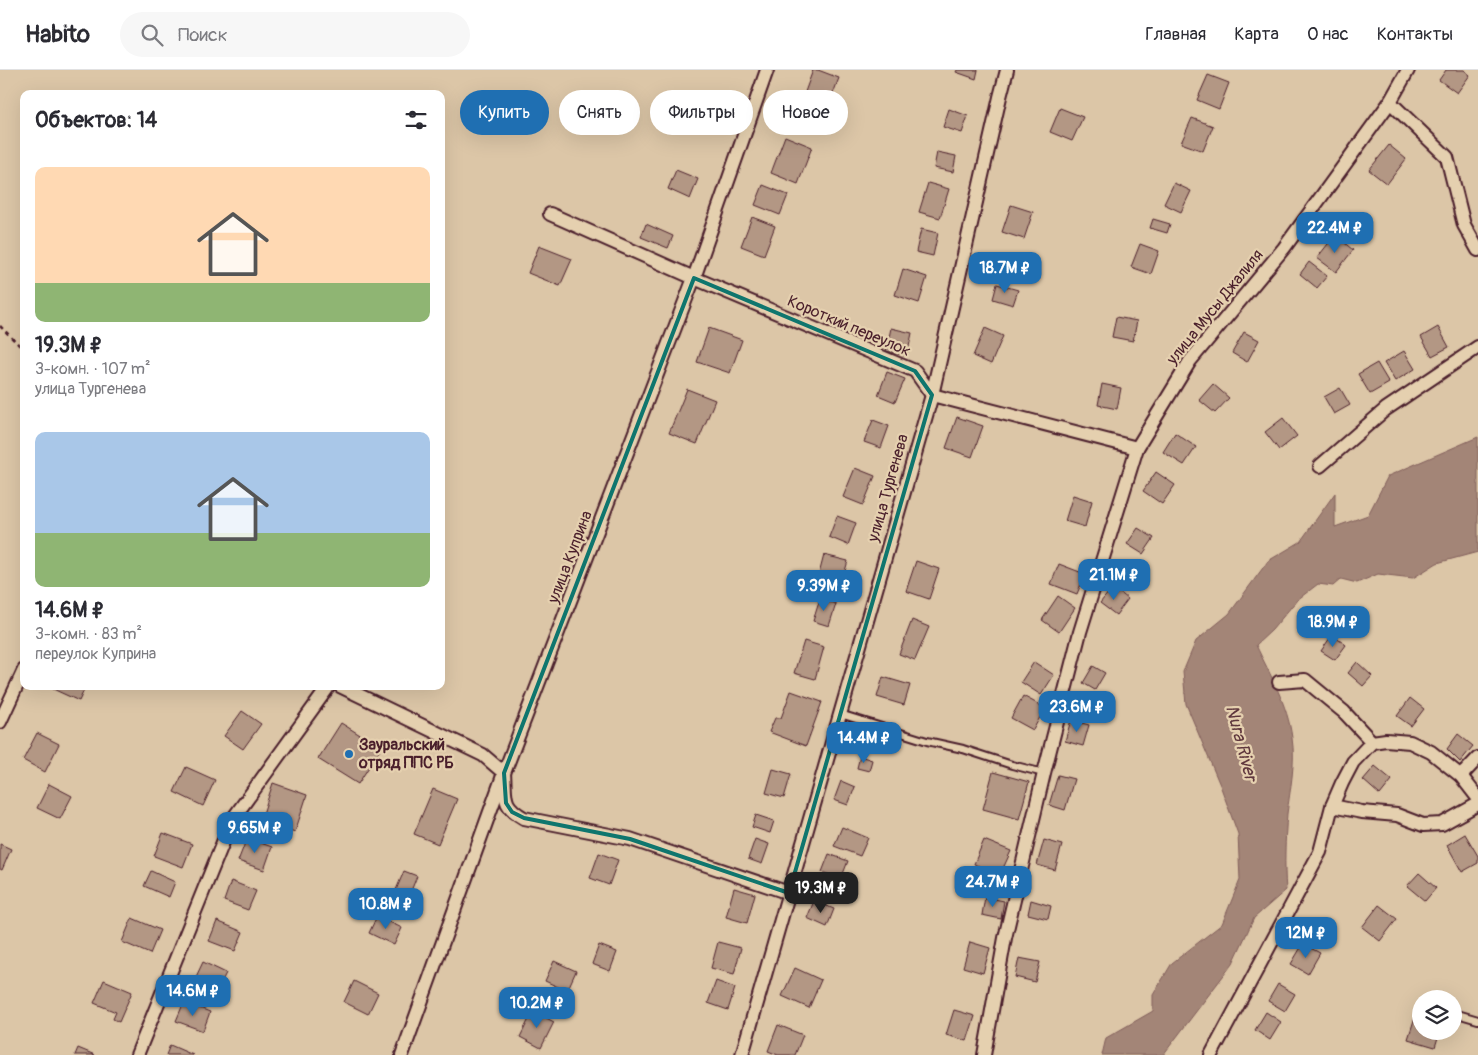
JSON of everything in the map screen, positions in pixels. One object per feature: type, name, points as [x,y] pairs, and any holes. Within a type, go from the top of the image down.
[{"type":"street","name":"улица Куприна","points":[[402,1055],[504,773],[694,278],[767,70]]},
{"type":"street","name":"улица Тургенева","points":[[742,1055],[932,395],[1007,70]]},
{"type":"street","name":"улица Мусы Джалиля","points":[[984,1055],[1005,938],[1044,772],[1080,632],[1137,448],[1190,361],[1284,248],[1390,102],[1408,70]]},
{"type":"street","points":[[1390,102],[1447,157],[1464,225],[1478,250]]},
{"type":"street","name":"Короткий переулок","points":[[550,214],[694,278],[915,371],[932,395]]},
{"type":"street","points":[[1320,466],[1386,409],[1478,347]]},
{"type":"street","points":[[932,395],[1137,448]]},
{"type":"street","points":[[0,722],[20,679]]},
{"type":"street","points":[[1279,682],[1305,680],[1344,712],[1372,742]]},
{"type":"street","points":[[137,1055],[232,820],[326,690]]},
{"type":"street","points":[[348,690],[483,755],[504,773],[506,803],[512,812],[524,818],[630,839],[789,893]]},
{"type":"street","points":[[1211,1055],[1320,852],[1332,806],[1342,782],[1353,762],[1372,742],[1386,740],[1410,742],[1431,752],[1461,776],[1478,798]]},
{"type":"street","points":[[1461,776],[1478,758]]},
{"type":"street","points":[[1332,806],[1362,812],[1398,815],[1423,825],[1442,824],[1478,804]]},
{"type":"lane","points":[[840,714],[927,741],[1044,772]]},
{"type":"lane","points":[[1462,1015],[1478,1020]]},
{"type":"path","points":[[0,326],[20,346]]},
{"type":"highlighted area","points":[[694,278],[915,371],[932,395],[789,893],[630,839],[524,818],[512,812],[506,803],[504,773]]},
{"type":"water","name":"Nura River","points":[[1478,437],[1478,552],[1437,563],[1413,578],[1378,574],[1357,583],[1341,579],[1333,586],[1318,584],[1297,600],[1272,630],[1256,645],[1283,702],[1292,738],[1293,766],[1285,842],[1286,890],[1254,918],[1233,963],[1163,1055],[1102,1055],[1106,1038],[1153,1011],[1153,995],[1172,963],[1222,924],[1240,880],[1238,834],[1186,704],[1183,672],[1196,641],[1229,614],[1268,561],[1300,542],[1335,493],[1335,527],[1368,515],[1388,476]]},
{"type":"building","points":[[813,70],[839,78],[834,90],[806,90]]},
{"type":"building","points":[[957,70],[978,70],[976,79],[956,72]]},
{"type":"building","points":[[1446,70],[1464,70],[1470,75],[1457,93],[1439,80]]},
{"type":"building","points":[[1208,75],[1229,83],[1219,109],[1197,100]]},
{"type":"building","points":[[1060,108],[1083,117],[1072,141],[1050,132]]},
{"type":"building","points":[[949,109],[968,116],[962,133],[943,127]]},
{"type":"building","points":[[1192,118],[1213,126],[1203,151],[1181,143]]},
{"type":"building","points":[[785,136],[812,147],[798,184],[771,173]]},
{"type":"building","points":[[1389,145],[1406,159],[1387,184],[1369,170]]},
{"type":"building","points":[[937,152],[956,156],[953,172],[934,168]]},
{"type":"building","points":[[676,170],[698,179],[690,199],[668,189]]},
{"type":"building","points":[[928,183],[949,189],[940,218],[919,212]]},
{"type":"building","points":[[1174,183],[1191,191],[1181,212],[1164,204]]},
{"type":"building","points":[[763,185],[788,195],[780,215],[755,205]]},
{"type":"building","points":[[1011,205],[1033,212],[1024,239],[1002,232]]},
{"type":"building","points":[[752,217],[775,226],[764,255],[741,246]]},
{"type":"building","points":[[1153,219],[1170,224],[1167,233],[1150,228]]},
{"type":"building","points":[[646,224],[673,236],[668,248],[641,237]]},
{"type":"building","points":[[921,229],[938,233],[933,256],[916,252]]},
{"type":"building","points":[[1335,235],[1353,250],[1336,272],[1317,258]]},
{"type":"building","points":[[1140,244],[1159,251],[1151,274],[1131,267]]},
{"type":"building","points":[[539,246],[572,259],[560,286],[528,273]]},
{"type":"building","points":[[1309,262],[1327,276],[1317,288],[1300,274]]},
{"type":"building","points":[[903,269],[927,277],[919,303],[895,295]]},
{"type":"building","points":[[997,284],[1018,290],[1013,305],[993,299]]},
{"type":"building","points":[[1116,317],[1137,321],[1133,341],[1112,337]]},
{"type":"building","points":[[1438,327],[1449,347],[1432,356],[1421,337]]},
{"type":"building","points":[[709,328],[742,340],[730,373],[697,362]]},
{"type":"building","points":[[891,328],[912,333],[907,356],[886,351]]},
{"type":"building","points":[[985,328],[1003,336],[991,364],[973,356]]},
{"type":"building","points":[[1244,332],[1259,340],[1247,362],[1232,353]]},
{"type":"building","points":[[1404,351],[1415,369],[1395,381],[1384,363]]},
{"type":"building","points":[[1377,363],[1389,383],[1370,394],[1358,374]]},
{"type":"building","points":[[887,372],[905,379],[895,402],[878,395]]},
{"type":"building","points":[[1102,384],[1121,388],[1117,409],[1098,405]]},
{"type":"building","points":[[1213,384],[1229,398],[1215,413],[1199,400]]},
{"type":"building","points":[[1340,388],[1350,405],[1334,414],[1324,397]]},
{"type":"building","points":[[687,389],[715,400],[697,444],[669,433]]},
{"type":"building","points":[[957,417],[983,426],[972,457],[946,448]]},
{"type":"building","points":[[1283,418],[1297,436],[1279,450],[1265,432]]},
{"type":"building","points":[[873,420],[889,426],[881,448],[864,442]]},
{"type":"building","points":[[1175,433],[1196,447],[1184,465],[1163,452]]},
{"type":"building","points":[[855,468],[875,476],[863,505],[843,497]]},
{"type":"building","points":[[1156,472],[1175,485],[1162,504],[1143,491]]},
{"type":"building","points":[[1073,495],[1092,501],[1085,527],[1065,521]]},
{"type":"building","points":[[837,516],[856,523],[848,545],[829,537]]},
{"type":"building","points":[[1138,528],[1154,538],[1143,554],[1127,544]]},
{"type":"building","points":[[824,555],[848,561],[841,584],[818,578]]},
{"type":"building","points":[[916,561],[939,569],[929,599],[906,591]]},
{"type":"building","points":[[1059,564],[1085,574],[1077,594],[1051,584]]},
{"type":"building","points":[[1113,587],[1128,599],[1116,615],[1100,603]]},
{"type":"building","points":[[1058,596],[1075,608],[1059,632],[1042,620]]},
{"type":"building","points":[[820,599],[836,604],[829,626],[813,621]]},
{"type":"building","points":[[912,620],[929,627],[915,660],[899,654]]},
{"type":"building","points":[[1332,635],[1346,645],[1335,660],[1321,651]]},
{"type":"building","points":[[804,641],[824,647],[815,679],[794,673]]},
{"type":"building","points":[[1034,662],[1054,675],[1041,695],[1021,682]]},
{"type":"building","points":[[1357,662],[1372,676],[1363,686],[1348,673]]},
{"type":"building","points":[[1093,666],[1105,673],[1095,690],[1083,683]]},
{"type":"building","points":[[883,677],[910,685],[904,705],[877,697]]},
{"type":"building","points":[[55,690],[84,690],[79,701]]},
{"type":"building","points":[[791,691],[822,702],[806,746],[769,732],[775,718],[781,718]]},
{"type":"building","points":[[1023,696],[1045,708],[1033,730],[1011,718]]},
{"type":"building","points":[[1410,698],[1424,709],[1411,726],[1397,716]]},
{"type":"building","points":[[242,711],[261,724],[243,749],[224,736]]},
{"type":"building","points":[[1071,720],[1089,725],[1083,746],[1065,741]]},
{"type":"building","name":"Зауральский отряд ППС РБ","points":[[341,723],[381,748],[358,784],[318,759]]},
{"type":"building","points":[[37,733],[59,744],[45,772],[23,760]]},
{"type":"building","points":[[1458,734],[1473,746],[1460,762],[1447,749]]},
{"type":"building","points":[[860,756],[872,760],[869,771],[857,768]]},
{"type":"building","points":[[1375,766],[1392,780],[1380,795],[1363,780]]},
{"type":"building","points":[[186,767],[215,780],[203,806],[174,792]]},
{"type":"building","points":[[773,769],[791,774],[784,798],[766,793]]},
{"type":"building","points":[[993,772],[1029,782],[1019,819],[983,809]]},
{"type":"building","points":[[1058,775],[1074,779],[1065,810],[1049,805]]},
{"type":"building","points":[[841,781],[855,787],[848,805],[834,800]]},
{"type":"building","points":[[273,783],[307,795],[295,832],[261,820]]},
{"type":"building","points":[[49,784],[72,796],[60,819],[37,808]]},
{"type":"building","points":[[433,789],[457,799],[438,844],[414,834]]},
{"type":"building","points":[[756,815],[774,821],[770,833],[752,827]]},
{"type":"building","points":[[842,827],[868,838],[860,856],[834,846]]},
{"type":"building","points":[[163,833],[192,844],[183,867],[154,856]]},
{"type":"building","points":[[1465,834],[1478,856],[1478,863],[1462,872],[1447,845]]},
{"type":"building","points":[[247,838],[272,847],[264,870],[238,861]]},
{"type":"building","points":[[755,839],[769,844],[762,864],[748,859]]},
{"type":"building","points":[[984,840],[1011,851],[1000,875],[974,864]]},
{"type":"building","points":[[1044,840],[1062,845],[1055,870],[1037,865]]},
{"type":"building","points":[[0,844],[11,849],[2,870],[0,869]]},
{"type":"building","points":[[599,853],[618,860],[609,885],[590,878]]},
{"type":"building","points":[[829,854],[848,861],[841,879],[822,872]]},
{"type":"building","points":[[151,871],[175,882],[169,897],[144,886]]},
{"type":"building","points":[[404,871],[417,876],[409,896],[396,890]]},
{"type":"building","points":[[1419,873],[1436,888],[1425,901],[1407,886]]},
{"type":"building","points":[[231,881],[256,891],[248,910],[224,901]]},
{"type":"building","points":[[734,888],[755,894],[747,923],[726,917]]},
{"type":"building","points":[[985,897],[1004,901],[1001,919],[982,915]]},
{"type":"building","points":[[1031,900],[1051,906],[1048,919],[1028,914]]},
{"type":"building","points":[[814,901],[834,909],[827,927],[807,918]]},
{"type":"building","points":[[1379,905],[1397,919],[1380,941],[1362,927]]},
{"type":"building","points":[[377,916],[402,928],[394,945],[369,933]]},
{"type":"building","points":[[132,918],[160,930],[150,954],[122,942]]},
{"type":"building","points":[[217,921],[243,932],[235,951],[209,941]]},
{"type":"building","points":[[718,942],[741,948],[734,974],[711,968]]},
{"type":"building","points":[[970,942],[990,948],[983,973],[963,967]]},
{"type":"building","points":[[1303,944],[1320,953],[1308,974],[1291,964]]},
{"type":"building","points":[[599,945],[617,952],[610,971],[592,964]]},
{"type":"building","points":[[1019,958],[1040,962],[1035,982],[1015,977]]},
{"type":"building","points":[[554,961],[576,971],[567,991],[545,981]]},
{"type":"building","points":[[203,962],[226,973],[217,991],[194,981]]},
{"type":"building","points":[[795,968],[821,980],[809,1008],[782,996]]},
{"type":"building","points":[[104,980],[132,992],[119,1022],[113,1019],[116,1012],[94,1003]]},
{"type":"building","points":[[354,981],[378,993],[368,1014],[344,1002]]},
{"type":"building","points":[[716,981],[735,988],[728,1010],[708,1003]]},
{"type":"building","points":[[1278,984],[1295,994],[1285,1011],[1268,1001]]},
{"type":"building","points":[[184,1002],[210,1012],[203,1031],[176,1021]]},
{"type":"building","points":[[954,1010],[975,1016],[967,1041],[946,1035]]},
{"type":"building","points":[[533,1011],[554,1022],[541,1048],[520,1037]]},
{"type":"building","points":[[1266,1012],[1281,1022],[1270,1040],[1255,1030]]},
{"type":"building","points":[[778,1025],[803,1035],[795,1055],[778,1055],[768,1051]]},
{"type":"building","points":[[1412,1026],[1412,1040],[1437,1040],[1435,1047],[1408,1039]]},
{"type":"building","points":[[170,1045],[193,1055],[166,1055]]},
{"type":"building","points":[[78,1048],[95,1055],[75,1055]]},
{"type":"place","name":"Зауральский отряд ППС РБ","points":[[349,754]]}]
